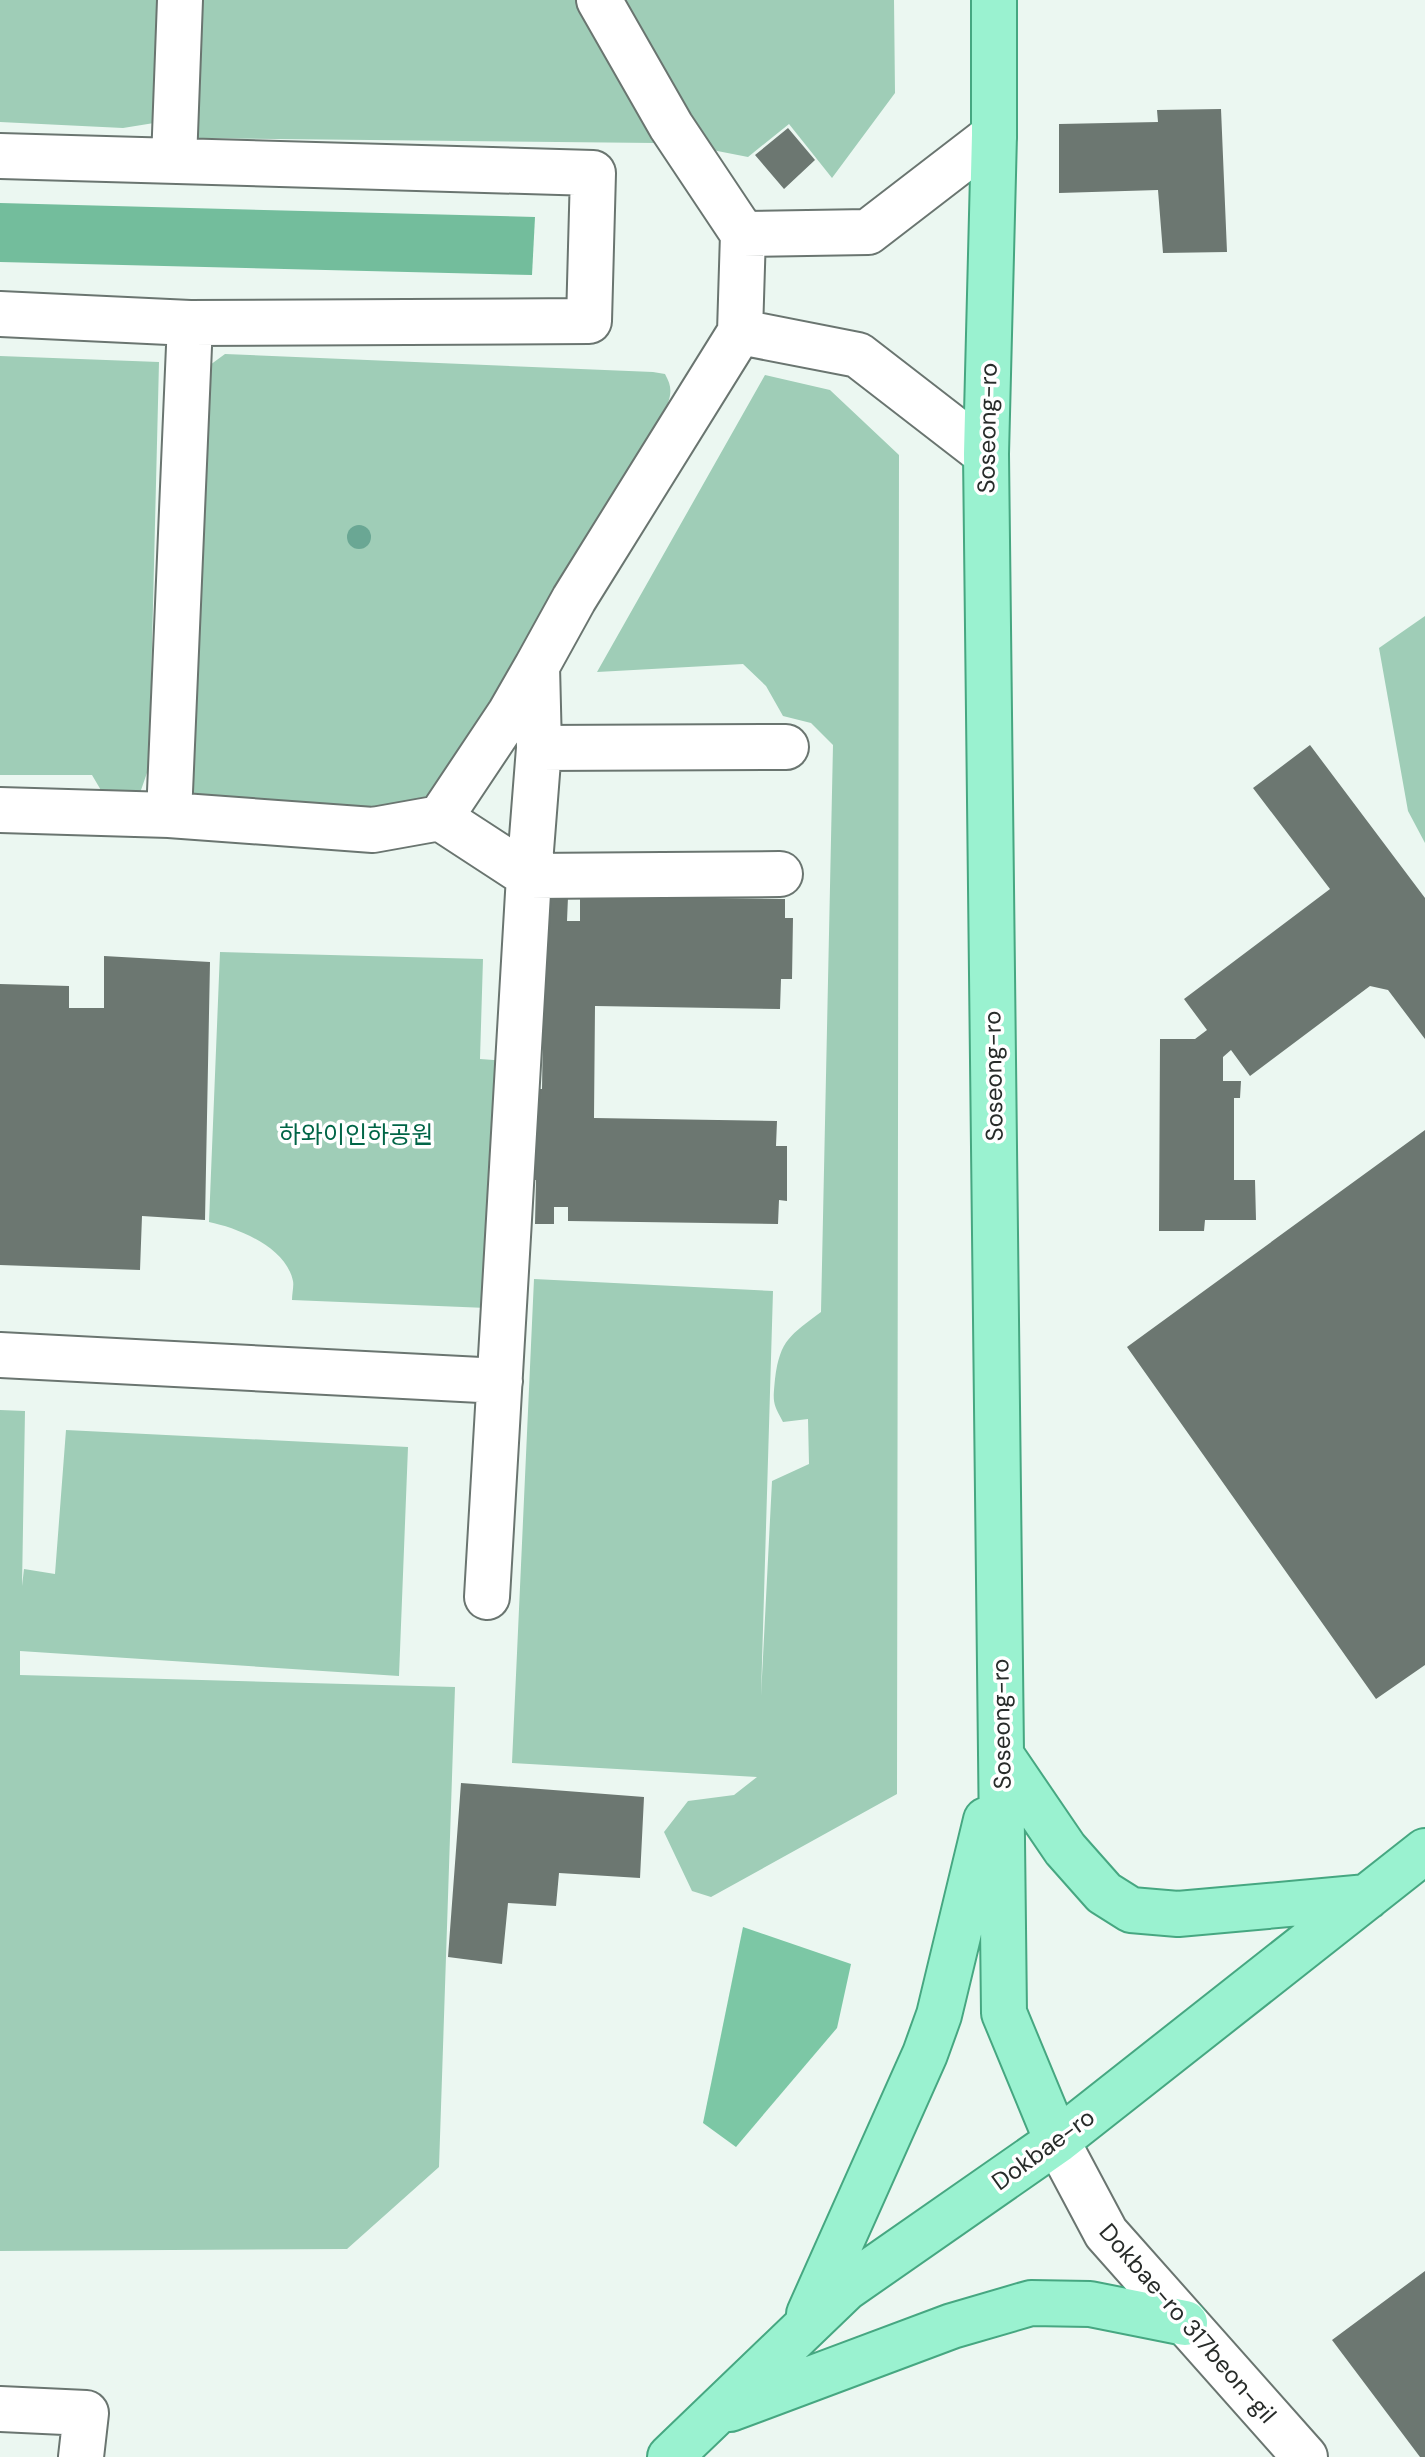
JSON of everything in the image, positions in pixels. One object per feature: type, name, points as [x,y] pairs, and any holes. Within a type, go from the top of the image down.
[{"type":"main road","name":"Soseong-ro","points":[[994,0],[986,454],[1004,2013],[1057,2141]]},
{"type":"main road","points":[[1001,1755],[1065,1849],[1104,1893],[1131,1910],[1178,1914],[1367,1897]]},
{"type":"main road","points":[[801,2331],[925,2054],[939,2015],[1001,1755]]},
{"type":"main road","name":"Dokbae-ro","points":[[670,2457],[846,2288],[1057,2141],[1425,1851]]},
{"type":"main road","points":[[713,2415],[952,2326],[1031,2303],[1090,2304],[1185,2323]]},
{"type":"street","points":[[174,161],[180,0]]},
{"type":"street","points":[[440,818],[510,713],[574,599],[740,332],[743,234],[671,126],[599,0]]},
{"type":"street","points":[[743,234],[868,232],[994,135]]},
{"type":"street","points":[[0,156],[593,173],[589,321],[190,323],[0,314]]},
{"type":"street","points":[[169,815],[190,323]]},
{"type":"street","points":[[740,332],[858,355],[986,454]]},
{"type":"street","points":[[487,1597],[539,748],[537,666]]},
{"type":"street","points":[[539,748],[786,747]]},
{"type":"street","points":[[0,810],[169,815],[373,830],[440,818],[529,876],[780,874]]},
{"type":"street","points":[[0,1355],[500,1381]]},
{"type":"street","name":"Dokbae-ro 317beon-gil","points":[[1057,2141],[1106,2233],[1305,2457]]},
{"type":"street","points":[[0,2409],[86,2413],[81,2457]]},
{"type":"green space","points":[[0,0],[169,0],[154,123],[123,128],[0,122]]},
{"type":"green space","points":[[197,0],[577,0],[656,143],[195,138]]},
{"type":"green space","points":[[614,0],[894,0],[895,93],[832,178],[789,124],[748,157],[702,148]]},
{"type":"green space","points":[[225,354],[653,372],[665,374],[669,381],[668,403],[474,740],[434,792],[398,814],[196,809],[182,783],[210,365]]},
{"type":"green space","points":[[0,356],[159,362],[149,767],[140,793],[102,792],[92,775],[0,775]]},
{"type":"green space","points":[[765,375],[830,390],[899,455],[897,1794],[711,1897],[692,1891],[664,1832],[688,1801],[734,1795],[757,1777],[512,1763],[534,1279],[773,1291],[761,1696],[772,1481],[809,1464],[808,1419],[783,1422],[775,1406],[774,1393],[777,1366],[784,1346],[821,1312],[833,745],[811,723],[783,716],[766,686],[743,664],[597,672]]},
{"type":"green space","points":[[1425,616],[1425,843],[1408,811],[1379,648]]},
{"type":"green space","name":"하와이인하공원","points":[[220,952],[483,959],[480,1059],[507,1061],[487,1308],[292,1300],[293,1281],[281,1258],[246,1234],[209,1222]]},
{"type":"green space","points":[[0,1410],[25,1411],[22,1586],[24,1569],[55,1574],[66,1430],[408,1447],[399,1676],[20,1651],[20,1675],[455,1687],[439,2167],[347,2249],[0,2251]]},
{"type":"shaded area","points":[[0,203],[535,217],[532,275],[0,262]]},
{"type":"shaded area","points":[[743,1927],[851,1964],[837,2028],[736,2147],[703,2123]]},
{"type":"building","points":[[1221,109],[1227,252],[1163,253],[1158,190],[1059,193],[1059,124],[1158,122],[1157,110]]},
{"type":"building","points":[[788,128],[815,160],[784,189],[755,155]]},
{"type":"building","points":[[1310,745],[1425,898],[1425,1039],[1388,990],[1370,986],[1250,1076],[1231,1050],[1223,1057],[1223,1081],[1241,1081],[1240,1098],[1234,1098],[1234,1180],[1255,1180],[1256,1220],[1205,1220],[1204,1231],[1159,1231],[1160,1039],[1195,1039],[1207,1030],[1184,999],[1330,889],[1253,788]]},
{"type":"building","points":[[548,896],[568,897],[567,921],[580,921],[580,896],[785,899],[785,918],[793,918],[792,979],[781,979],[780,1009],[595,1006],[594,1118],[777,1121],[776,1146],[787,1146],[787,1201],[779,1200],[778,1224],[568,1221],[568,1207],[554,1207],[554,1224],[535,1224],[536,1180],[529,1180],[530,1089],[542,1089],[543,1029],[534,1029],[535,940],[548,940]]},
{"type":"building","points":[[104,956],[210,962],[205,1220],[142,1216],[140,1270],[0,1265],[0,984],[69,986],[69,1008],[104,1008]]},
{"type":"building","points":[[1425,1130],[1425,1665],[1376,1699],[1127,1347]]},
{"type":"building","points":[[461,1783],[644,1797],[640,1878],[559,1873],[556,1906],[508,1903],[502,1964],[448,1957]]},
{"type":"building","points":[[1425,2271],[1425,2457],[1420,2457],[1332,2340]]}]
